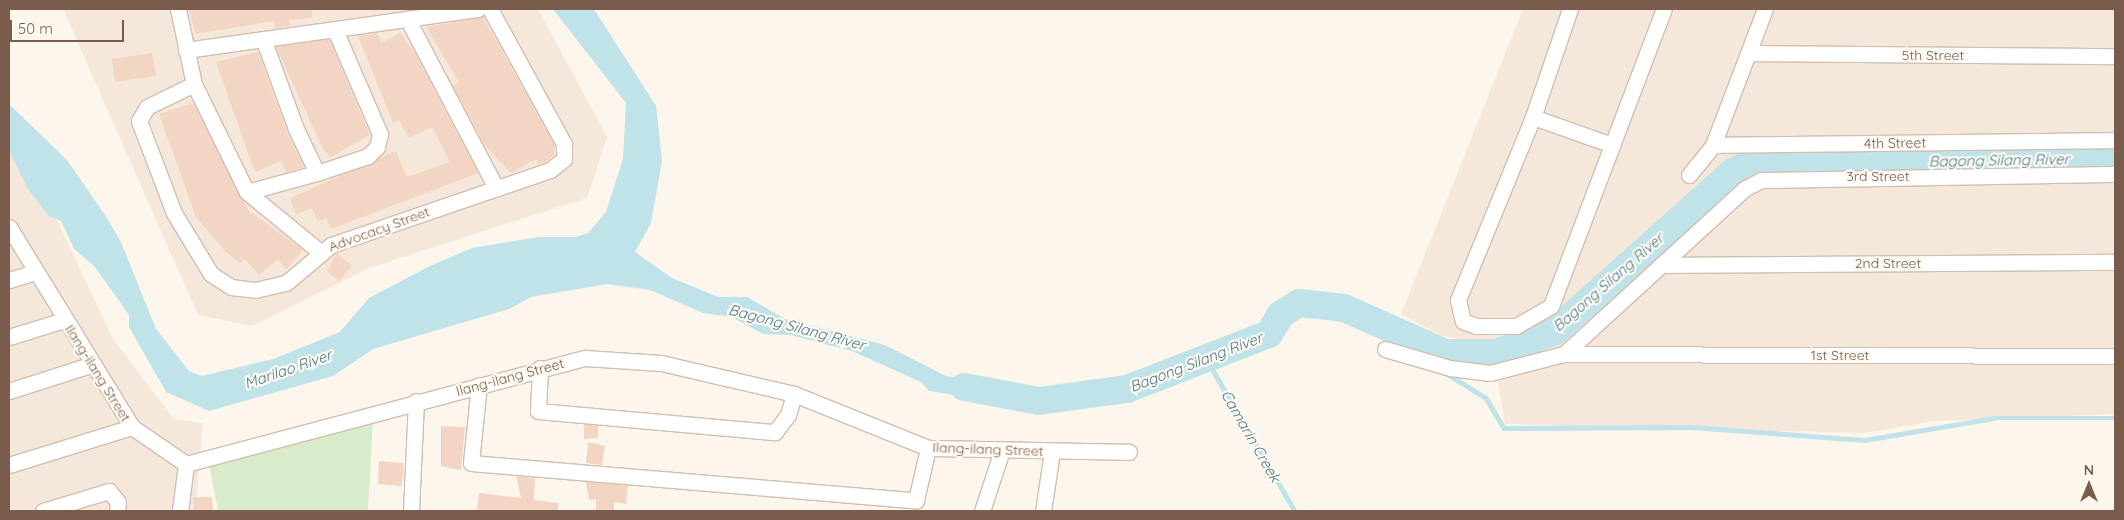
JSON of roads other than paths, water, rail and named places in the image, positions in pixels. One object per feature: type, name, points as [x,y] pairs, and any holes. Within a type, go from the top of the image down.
[{"type":"street","points":[[178,9],[194,84],[247,192],[320,252]]},
{"type":"street","points":[[186,50],[409,22],[478,9]]},
{"type":"street","name":"Advocacy Street","points":[[194,84],[147,107],[139,121],[174,213],[212,274],[231,287],[255,290],[286,283],[320,252],[550,170],[564,159],[564,144],[490,9]]},
{"type":"street","points":[[1570,9],[1533,117],[1458,300],[1463,321],[1476,326],[1516,326],[1551,306],[1664,9]]},
{"type":"street","points":[[1689,175],[1713,145],[1750,54],[1765,9]]},
{"type":"street","points":[[409,22],[496,188]]},
{"type":"street","points":[[247,192],[318,173],[368,156],[377,147],[380,134],[335,30]]},
{"type":"street","points":[[264,41],[296,129],[318,173]]},
{"type":"street","name":"5th Street","points":[[1750,54],[2115,56]]},
{"type":"street","points":[[1533,117],[1612,145]]},
{"type":"street","name":"4th Street","points":[[1713,145],[2115,140]]},
{"type":"street","name":"3rd Street","points":[[1661,265],[1744,188],[1761,180],[2115,174]]},
{"type":"street","name":"Ilang-ilang Street","points":[[9,227],[90,365],[132,427],[186,464],[540,368],[585,358],[661,363],[794,394],[928,448],[1052,452],[1130,452]]},
{"type":"street","name":"2nd Street","points":[[1661,265],[2115,262]]},
{"type":"street","points":[[1385,349],[1450,368],[1490,374],[1564,354],[1661,265]]},
{"type":"street","points":[[9,280],[36,272]]},
{"type":"street","points":[[9,337],[64,320]]},
{"type":"street","name":"1st Street","points":[[1564,354],[2115,356]]},
{"type":"street","points":[[9,391],[90,365]]},
{"type":"street","points":[[540,368],[538,411],[775,432],[788,415],[794,394]]},
{"type":"street","points":[[479,385],[471,463],[916,500],[928,448]]},
{"type":"street","points":[[411,511],[416,401]]},
{"type":"street","points":[[9,465],[132,427]]},
{"type":"street","points":[[982,511],[1002,450]]},
{"type":"street","points":[[1043,511],[1052,452]]},
{"type":"street","points":[[180,511],[186,464]]},
{"type":"street","points":[[43,511],[109,491],[118,502],[117,511]]},
{"type":"water","name":"Marilao River","points":[[553,9],[594,9],[656,106],[662,161],[651,223],[635,252],[672,278],[718,297],[747,297],[785,319],[885,345],[946,376],[1003,386],[1000,402],[929,391],[921,382],[852,351],[790,335],[763,334],[732,317],[703,313],[650,290],[607,284],[531,297],[509,309],[373,349],[333,376],[209,411],[166,392],[129,327],[129,315],[95,267],[74,249],[61,221],[49,216],[28,189],[9,151],[9,104],[67,160],[107,218],[121,242],[156,329],[189,371],[202,376],[273,359],[340,332],[369,298],[430,266],[472,248],[539,237],[576,237],[588,233],[606,212],[623,159],[626,103]]},
{"type":"waterway","name":"Bagong Silang River","points":[[964,387],[1039,401],[1127,389],[1269,334],[1281,314],[1299,303],[1344,308],[1445,353],[1496,353],[1555,331],[1733,172],[1754,162],[2115,159]]},
{"type":"waterway","name":"Bagong Silang River","points":[[1420,341],[1429,354]]},
{"type":"waterway","name":"Camarin Creek","points":[[1207,360],[1295,511]]},
{"type":"waterway","points":[[1446,373],[1486,398],[1504,428],[1692,427],[1865,440],[1994,418],[2115,418]]}]
